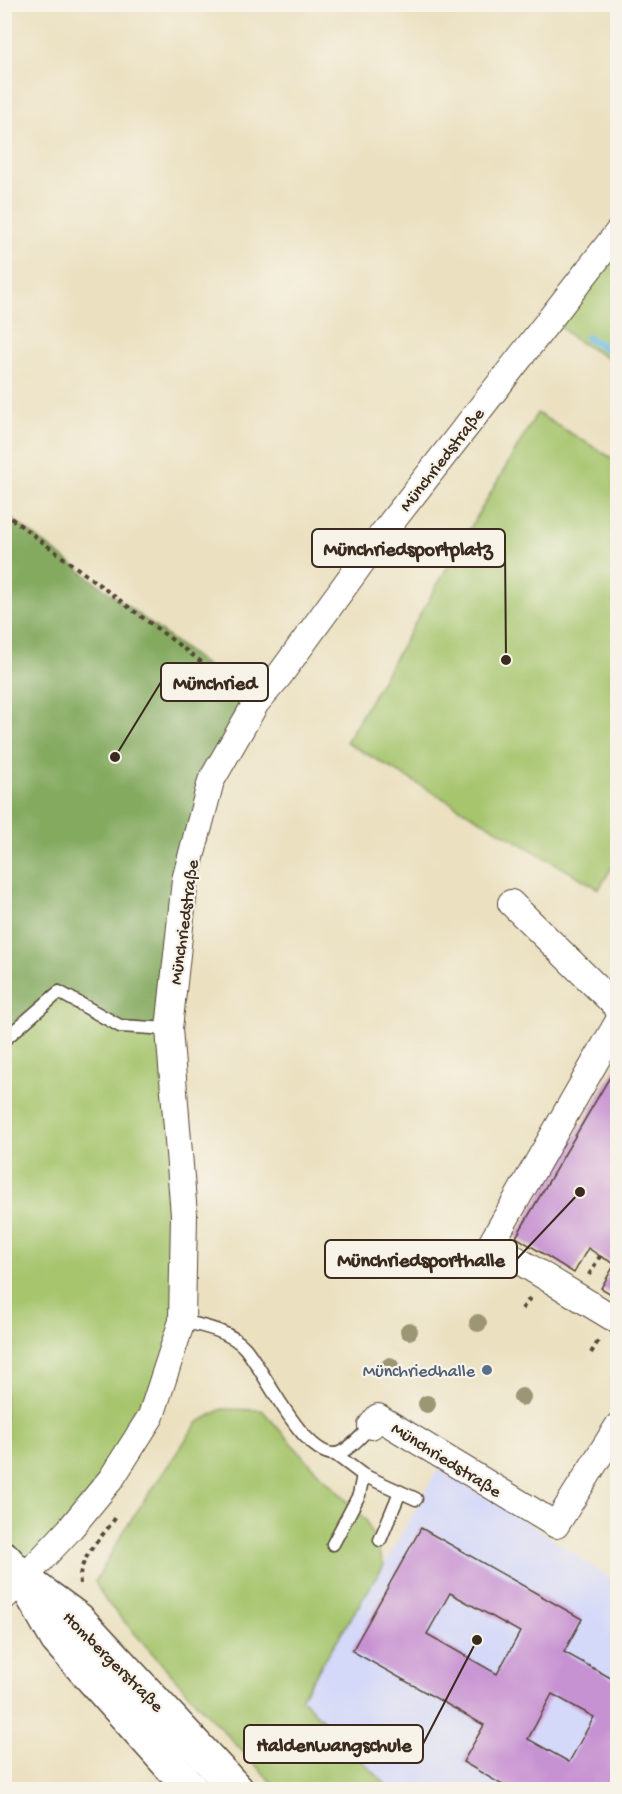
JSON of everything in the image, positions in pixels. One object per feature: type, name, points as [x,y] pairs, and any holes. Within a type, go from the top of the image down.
[{"type":"main road","name":"Hombergerstraße","points":[[11,1578],[57,1639],[192,1790]]},
{"type":"main road","name":"Hombergerstraße","points":[[11,1578],[78,1619],[237,1790]]},
{"type":"street","name":"Münchriedstraße","points":[[11,1578],[69,1530],[111,1479],[151,1416],[182,1321],[184,1215],[169,1029],[185,880],[211,781],[256,703],[279,676],[380,537],[618,232]]},
{"type":"street","points":[[511,903],[618,1010]]},
{"type":"street","points":[[618,1022],[491,1244],[618,1321]]},
{"type":"street","name":"Münchriedstraße","points":[[371,1426],[378,1417],[556,1525],[618,1426]]},
{"type":"lane","points":[[4,1040],[59,992],[120,1026],[169,1029]]},
{"type":"lane","points":[[182,1321],[218,1330],[244,1346],[299,1431],[322,1450],[335,1454],[363,1475],[416,1499]]},
{"type":"lane","name":"Münchriedstraße","points":[[335,1454],[346,1449],[371,1426]]},
{"type":"lane","points":[[333,1544],[359,1495],[363,1475]]},
{"type":"lane","points":[[380,1540],[400,1492]]},
{"type":"path","points":[[4,513],[256,703]]},
{"type":"shaded area","points":[[438,1469],[534,1526],[617,1583],[617,1789],[390,1789],[301,1698],[384,1565]]},
{"type":"green space","points":[[617,232],[617,364],[574,339],[551,318]]},
{"type":"green space","points":[[537,413],[617,461],[618,857],[599,889],[346,742]]},
{"type":"green space","points":[[4,513],[256,703],[211,781],[169,1029],[120,1026],[59,992],[5,1040]]},
{"type":"green space","points":[[59,992],[169,1029],[182,1321],[151,1416],[23,1579],[5,1558],[5,1040]]},
{"type":"green space","points":[[222,1409],[262,1410],[311,1465],[366,1520],[384,1565],[301,1698],[390,1789],[278,1789],[195,1701],[105,1600],[95,1582],[127,1526],[197,1423]]},
{"type":"building","points":[[618,1063],[618,1298],[601,1288],[615,1264],[588,1248],[574,1273],[516,1237]]},
{"type":"building","points":[[421,1528],[582,1619],[564,1652],[618,1682],[618,1790],[511,1790],[463,1762],[484,1725],[352,1651]],"holes":[[[450,1593],[520,1632],[497,1674],[427,1634]],[[552,1694],[594,1717],[569,1762],[528,1739]]]},
{"type":"waterway","points":[[588,338],[618,355]]},
{"type":"place","name":"Münchriedsportplatz","points":[[506,660]]},
{"type":"place","name":"Münchried","points":[[115,757]]},
{"type":"place","name":"Münchriedsporthalle","points":[[580,1192]]},
{"type":"place","name":"Münchriedhalle","points":[[487,1370]]},
{"type":"place","name":"Haldenwangschule","points":[[477,1640]]}]
